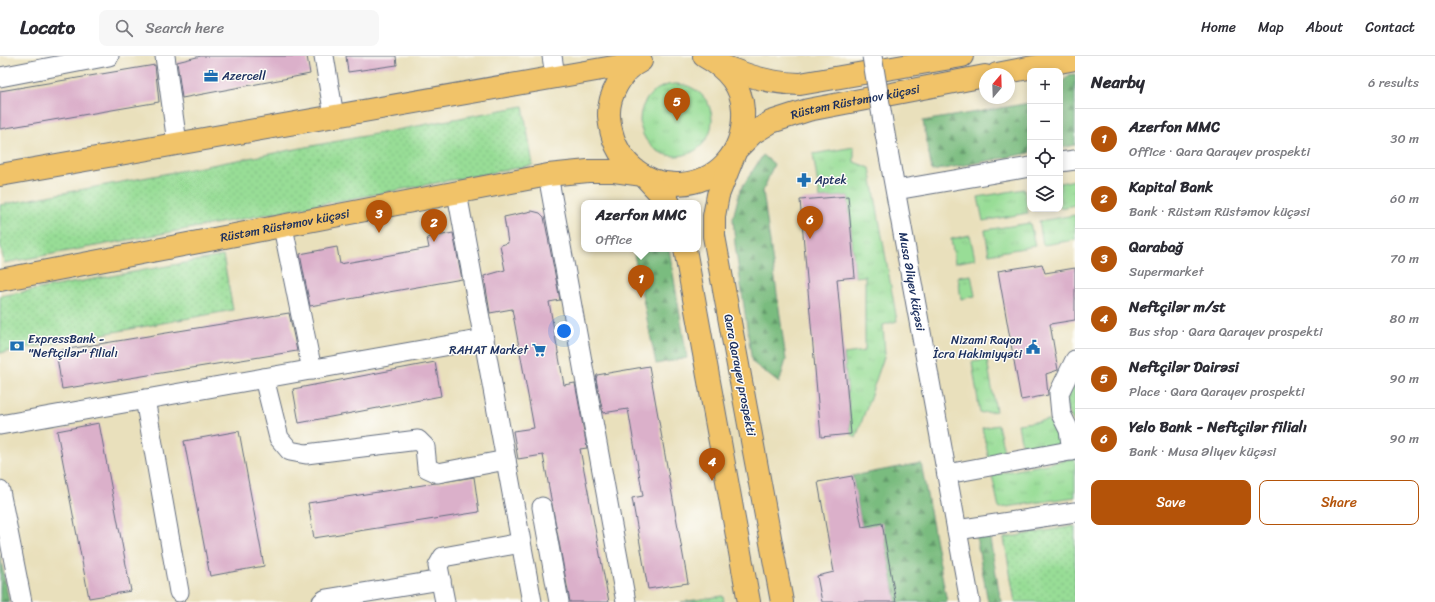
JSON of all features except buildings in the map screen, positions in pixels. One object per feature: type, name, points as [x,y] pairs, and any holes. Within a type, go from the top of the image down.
[{"type":"main road","name":"Rüstəm Rüstəmov küçəsi","points":[[711,58],[749,77],[776,83],[800,84],[962,56]]},
{"type":"main road","points":[[0,175],[334,116],[553,66],[642,58]]},
{"type":"main road","points":[[642,58],[622,77],[613,94],[609,112],[610,131],[617,148],[628,164],[642,175],[667,200]]},
{"type":"main road","name":"Qara Qarayev prospekti","points":[[711,58],[734,81],[743,103],[744,127],[718,195],[714,216],[714,236],[782,602]]},
{"type":"main road","points":[[1015,71],[1075,59]]},
{"type":"main road","name":"Rüstəm Rüstəmov küçəsi","points":[[736,150],[753,133],[771,122],[791,114],[979,77]]},
{"type":"main road","points":[[642,175],[662,183],[684,184],[704,179],[722,167],[736,150]]},
{"type":"main road","name":"Rüstəm Rüstəmov küçəsi","points":[[0,280],[283,227],[548,175],[588,171],[614,171],[642,175]]},
{"type":"main road","points":[[686,252],[749,602]]},
{"type":"street","points":[[0,77],[109,56]]},
{"type":"street","points":[[165,56],[177,143]]},
{"type":"street","points":[[324,56],[334,116]]},
{"type":"street","name":"Musa Əliyev küçəsi","points":[[872,56],[970,602]]},
{"type":"street","points":[[1063,162],[1075,160]]},
{"type":"street","points":[[896,190],[1027,168]]},
{"type":"street","points":[[548,175],[626,602]]},
{"type":"street","points":[[457,193],[532,602]]},
{"type":"street","points":[[283,227],[312,370]]},
{"type":"street","points":[[0,425],[484,339]]},
{"type":"street","points":[[947,474],[1074,450],[1069,430],[1061,414],[1059,393],[1075,360]]},
{"type":"street","points":[[264,378],[279,438],[290,451],[306,454],[418,440],[425,447],[427,468],[438,473],[506,460]]},
{"type":"street","points":[[145,399],[179,592]]},
{"type":"street","points":[[0,491],[22,602]]},
{"type":"street","points":[[542,507],[560,602]]},
{"type":"street","points":[[957,530],[1075,512]]},
{"type":"street","points":[[445,602],[438,566],[443,557],[521,543]]},
{"type":"street","points":[[322,602],[326,599],[441,580]]},
{"type":"green space","points":[[1075,74],[1075,145],[1063,147],[1063,82],[1069,75]]},
{"type":"green space","points":[[676,84],[690,87],[702,94],[709,106],[712,120],[709,134],[702,146],[690,153],[676,156],[662,153],[650,146],[643,134],[640,120],[643,106],[650,94],[662,87]]},
{"type":"green space","points":[[1027,104],[1027,154],[932,171],[923,121]]},
{"type":"green space","points":[[523,106],[533,165],[4,263],[0,242],[0,205]]},
{"type":"green space","points":[[854,147],[854,162],[870,168],[897,321],[883,325],[885,354],[856,438],[851,434],[844,354],[865,351],[865,276],[855,277],[848,196],[820,198],[813,154]]},
{"type":"green space","points":[[763,155],[774,164],[763,191],[786,360],[779,383],[752,362],[735,244],[733,218],[740,190]]},
{"type":"green space","points":[[1075,180],[1075,205],[1063,207],[1063,182]]},
{"type":"green space","points":[[1024,189],[1028,213],[983,221],[978,197]]},
{"type":"green space","points":[[1075,215],[1075,240],[1043,245],[1039,221]]},
{"type":"green space","points":[[1030,223],[1035,246],[989,254],[985,230]]},
{"type":"green space","points":[[970,235],[975,259],[955,263],[951,239]]},
{"type":"green space","points":[[634,252],[669,252],[687,358],[656,364]]},
{"type":"green space","points":[[223,256],[233,310],[0,353],[0,296]]},
{"type":"green space","points":[[971,275],[975,296],[961,299],[958,277]]},
{"type":"green space","points":[[987,360],[996,411],[980,413],[972,362]]},
{"type":"green space","points":[[1075,385],[1075,423],[1068,412],[1066,404],[1067,399]]},
{"type":"green space","points":[[1048,420],[1059,433],[1062,445],[1023,453],[1018,424]]},
{"type":"green space","points":[[998,425],[1005,456],[989,459],[982,428]]},
{"type":"green space","points":[[1075,458],[1075,497],[999,508],[992,475]]},
{"type":"green space","points":[[921,463],[947,602],[896,602],[882,524],[862,527],[852,476]]},
{"type":"green space","points":[[1075,526],[1075,602],[1015,602],[1004,538]]},
{"type":"green space","points":[[989,534],[1001,602],[988,602],[976,536]]},
{"type":"green space","points":[[0,555],[9,602],[0,602]]},
{"type":"green space","points":[[723,596],[724,602],[681,602]]},
{"type":"place","name":"Azercell","points":[[211,76]]},
{"type":"place","name":"Neftçilər Dairəsi","points":[[677,121]]},
{"type":"place","name":"Aptek","points":[[804,180]]},
{"type":"place","name":"Qarabağ","points":[[379,233]]},
{"type":"place","name":"Yelo Bank - Neftçilər filialı","points":[[810,239]]},
{"type":"place","name":"Kapital Bank","points":[[434,242]]},
{"type":"place","name":"Azerfon MMC","points":[[641,298]]},
{"type":"place","name":"ExpressBank - \"Neftçilər\" filialı","points":[[17,346]]},
{"type":"place","name":"Nizami Rayon İcra Hakimiyyəti","points":[[1033,347]]},
{"type":"place","name":"RAHAT Market","points":[[539,350]]},
{"type":"place","name":"Neftçilər m/st","points":[[712,481]]}]
